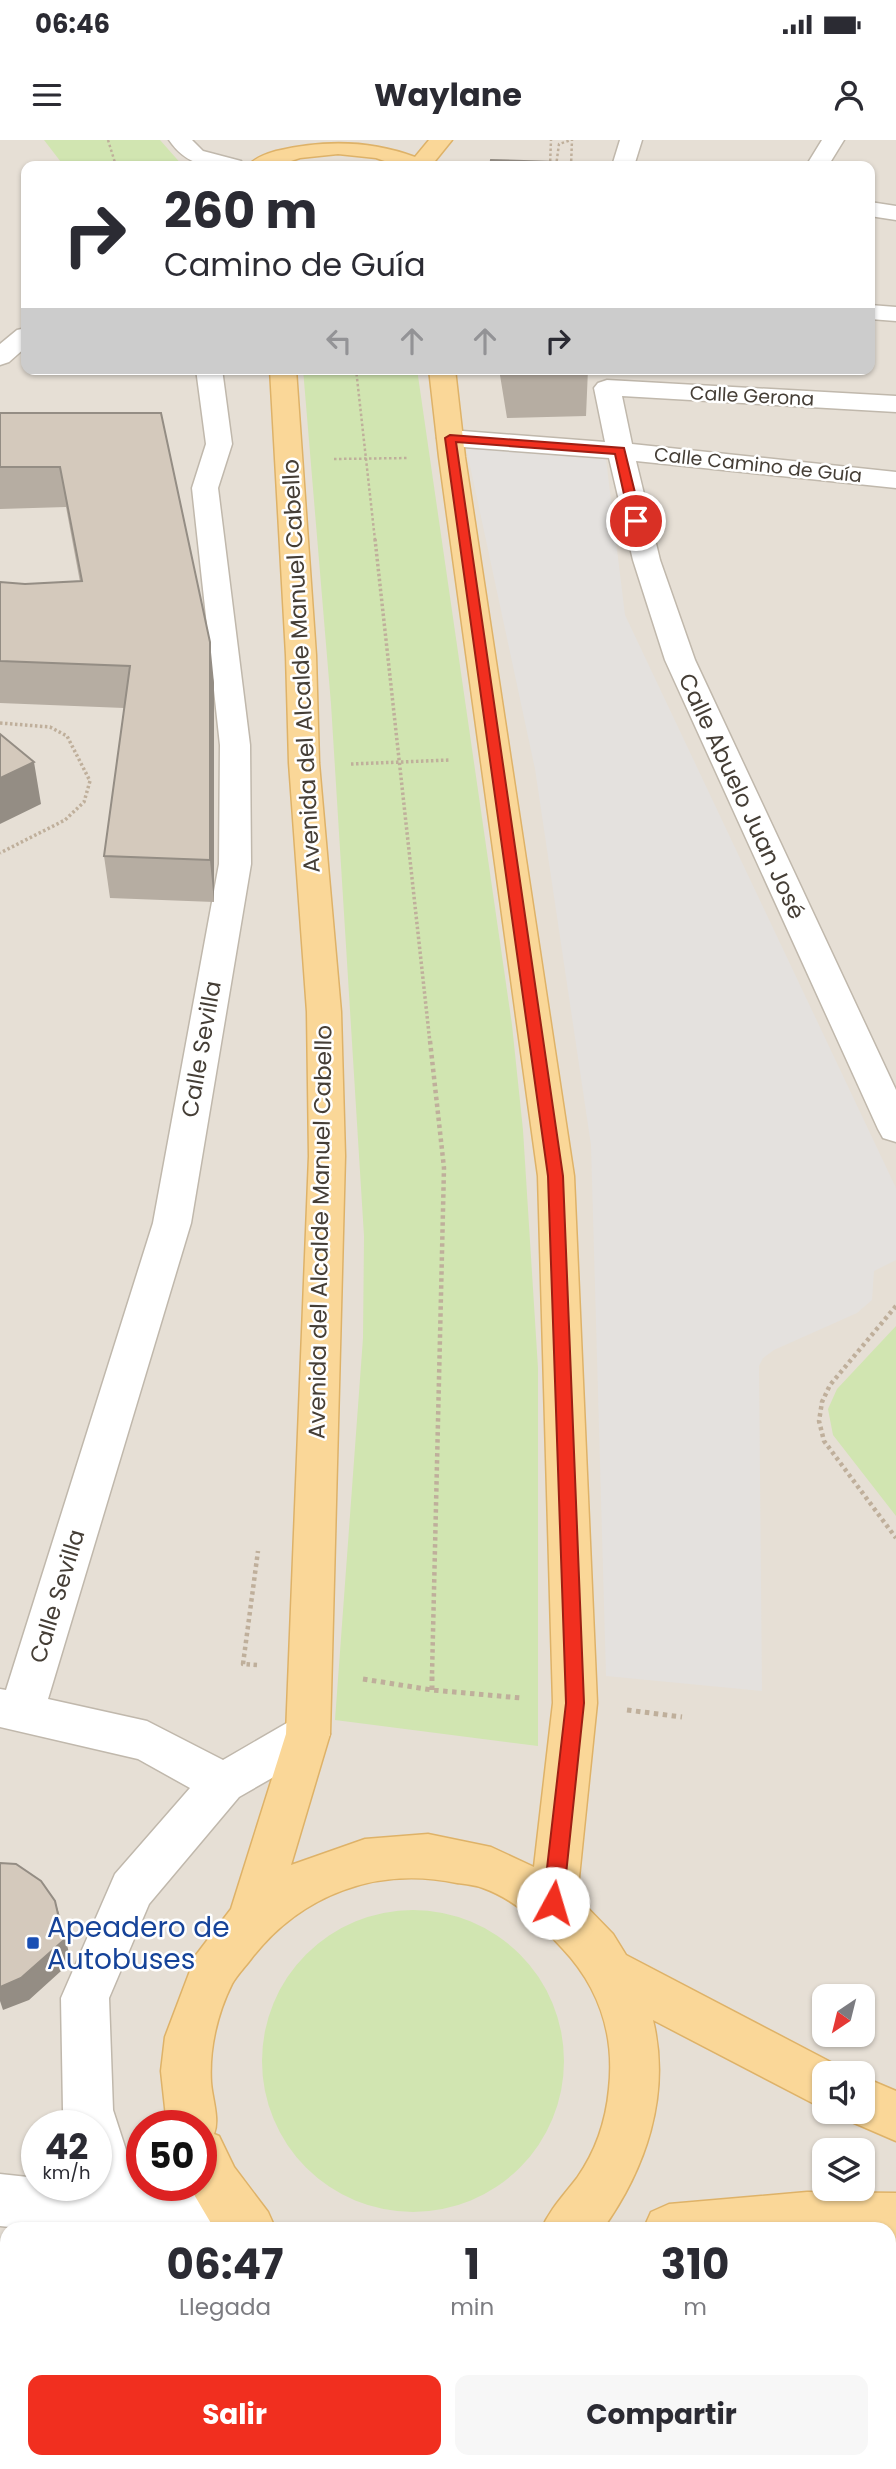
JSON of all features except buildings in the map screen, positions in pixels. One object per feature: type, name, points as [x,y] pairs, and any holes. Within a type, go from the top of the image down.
[{"type":"main road","points":[[265,161],[281,140]]},
{"type":"main road","points":[[422,161],[440,140]]},
{"type":"main road","points":[[270,161],[291,152],[348,147],[376,150],[408,161]]},
{"type":"main road","name":"Avenida del Alcalde Manuel Cabello","points":[[252,1919],[308,1734],[327,1156],[324,1013],[304,763],[300,641],[283,375]]},
{"type":"main road","points":[[443,375],[556,1176],[575,1703],[553,1903]]},
{"type":"main road","points":[[190,2110],[186,2084],[192,2026],[201,1994],[223,1954],[252,1919],[283,1893],[319,1873],[359,1860],[400,1854],[441,1855],[481,1864],[519,1880],[553,1903],[585,1934],[611,1972],[626,2009],[635,2050],[635,2091],[627,2132],[611,2173],[587,2209],[575,2222]]},
{"type":"main road","points":[[611,1972],[812,2079]]},
{"type":"main road","points":[[875,2107],[896,2116]]},
{"type":"main road","points":[[217,2186],[243,2222]]},
{"type":"main road","points":[[761,2222],[807,2218],[896,2219]]},
{"type":"street","points":[[180,140],[195,156],[214,161]]},
{"type":"street","points":[[625,161],[631,140]]},
{"type":"street","points":[[820,161],[833,140]]},
{"type":"street","points":[[875,210],[896,213]]},
{"type":"street","points":[[875,312],[896,314]]},
{"type":"street","points":[[0,357],[21,339]]},
{"type":"street","name":"Calle Sevilla","points":[[11,1709],[172,1223],[235,864],[235,745],[205,488],[219,444],[210,375]]},
{"type":"street","name":"Calle Gerona","points":[[607,388],[896,404]]},
{"type":"street","name":"Calle Abuelo Juan José","points":[[607,388],[658,606],[680,660],[896,1129]]},
{"type":"street","name":"Calle Camino de Guía","points":[[450,438],[620,451],[896,480]]},
{"type":"street","points":[[11,1709],[148,1741],[223,1783]]},
{"type":"street","points":[[88,2110],[85,1997],[132,1889],[223,1783],[308,1734]]},
{"type":"street","points":[[112,2187],[120,2212]]},
{"type":"street","points":[[0,2200],[243,2222]]},
{"type":"path","points":[[108,140],[114,161]]},
{"type":"path","points":[[550,161],[551,140]]},
{"type":"path","points":[[557,161],[559,144],[572,140],[571,161]]},
{"type":"path","points":[[357,375],[444,1168],[432,1690]]},
{"type":"path","points":[[0,723],[50,727],[67,736],[90,780],[84,802],[65,820],[0,853]]},
{"type":"path","points":[[304,763],[398,764],[497,756]]},
{"type":"path","points":[[896,1306],[826,1389],[817,1413],[824,1441],[896,1538]]},
{"type":"path","points":[[310,1671],[432,1690],[575,1703],[682,1717]]},
{"type":"shaded area","points":[[0,140],[896,140],[896,2222],[0,2222]]},
{"type":"shaded area","points":[[466,447],[606,459],[625,615],[896,1188],[896,1260],[874,1271],[872,1300],[857,1313],[774,1350],[763,1358],[759,1366],[762,1691],[606,1676],[591,1145],[535,769]]},
{"type":"green space","points":[[44,140],[160,140],[179,161],[60,161]]},
{"type":"green space","points":[[304,375],[418,375],[512,1025],[523,1130],[538,1368],[538,1746],[335,1720],[363,1338],[364,1236],[331,704]]},
{"type":"green space","points":[[896,1326],[896,1516],[833,1435],[828,1409],[837,1389]]},
{"type":"green space","points":[[398,1910],[428,1910],[457,1916],[484,1927],[509,1944],[530,1965],[547,1990],[558,2017],[564,2061],[562,2091],[553,2119],[539,2145],[520,2168],[497,2187],[471,2201],[443,2210],[398,2212],[369,2206],[342,2195],[317,2178],[296,2157],[279,2132],[268,2105],[262,2076],[262,2046],[268,2017],[279,1990],[296,1965],[317,1944],[342,1927],[369,1916]]},
{"type":"place","name":"Apeadero de Autobuses","points":[[33,1943]]},
{"type":"route","points":[[553,1903],[575,1703],[556,1176],[450,438],[620,451],[636,521]]}]
